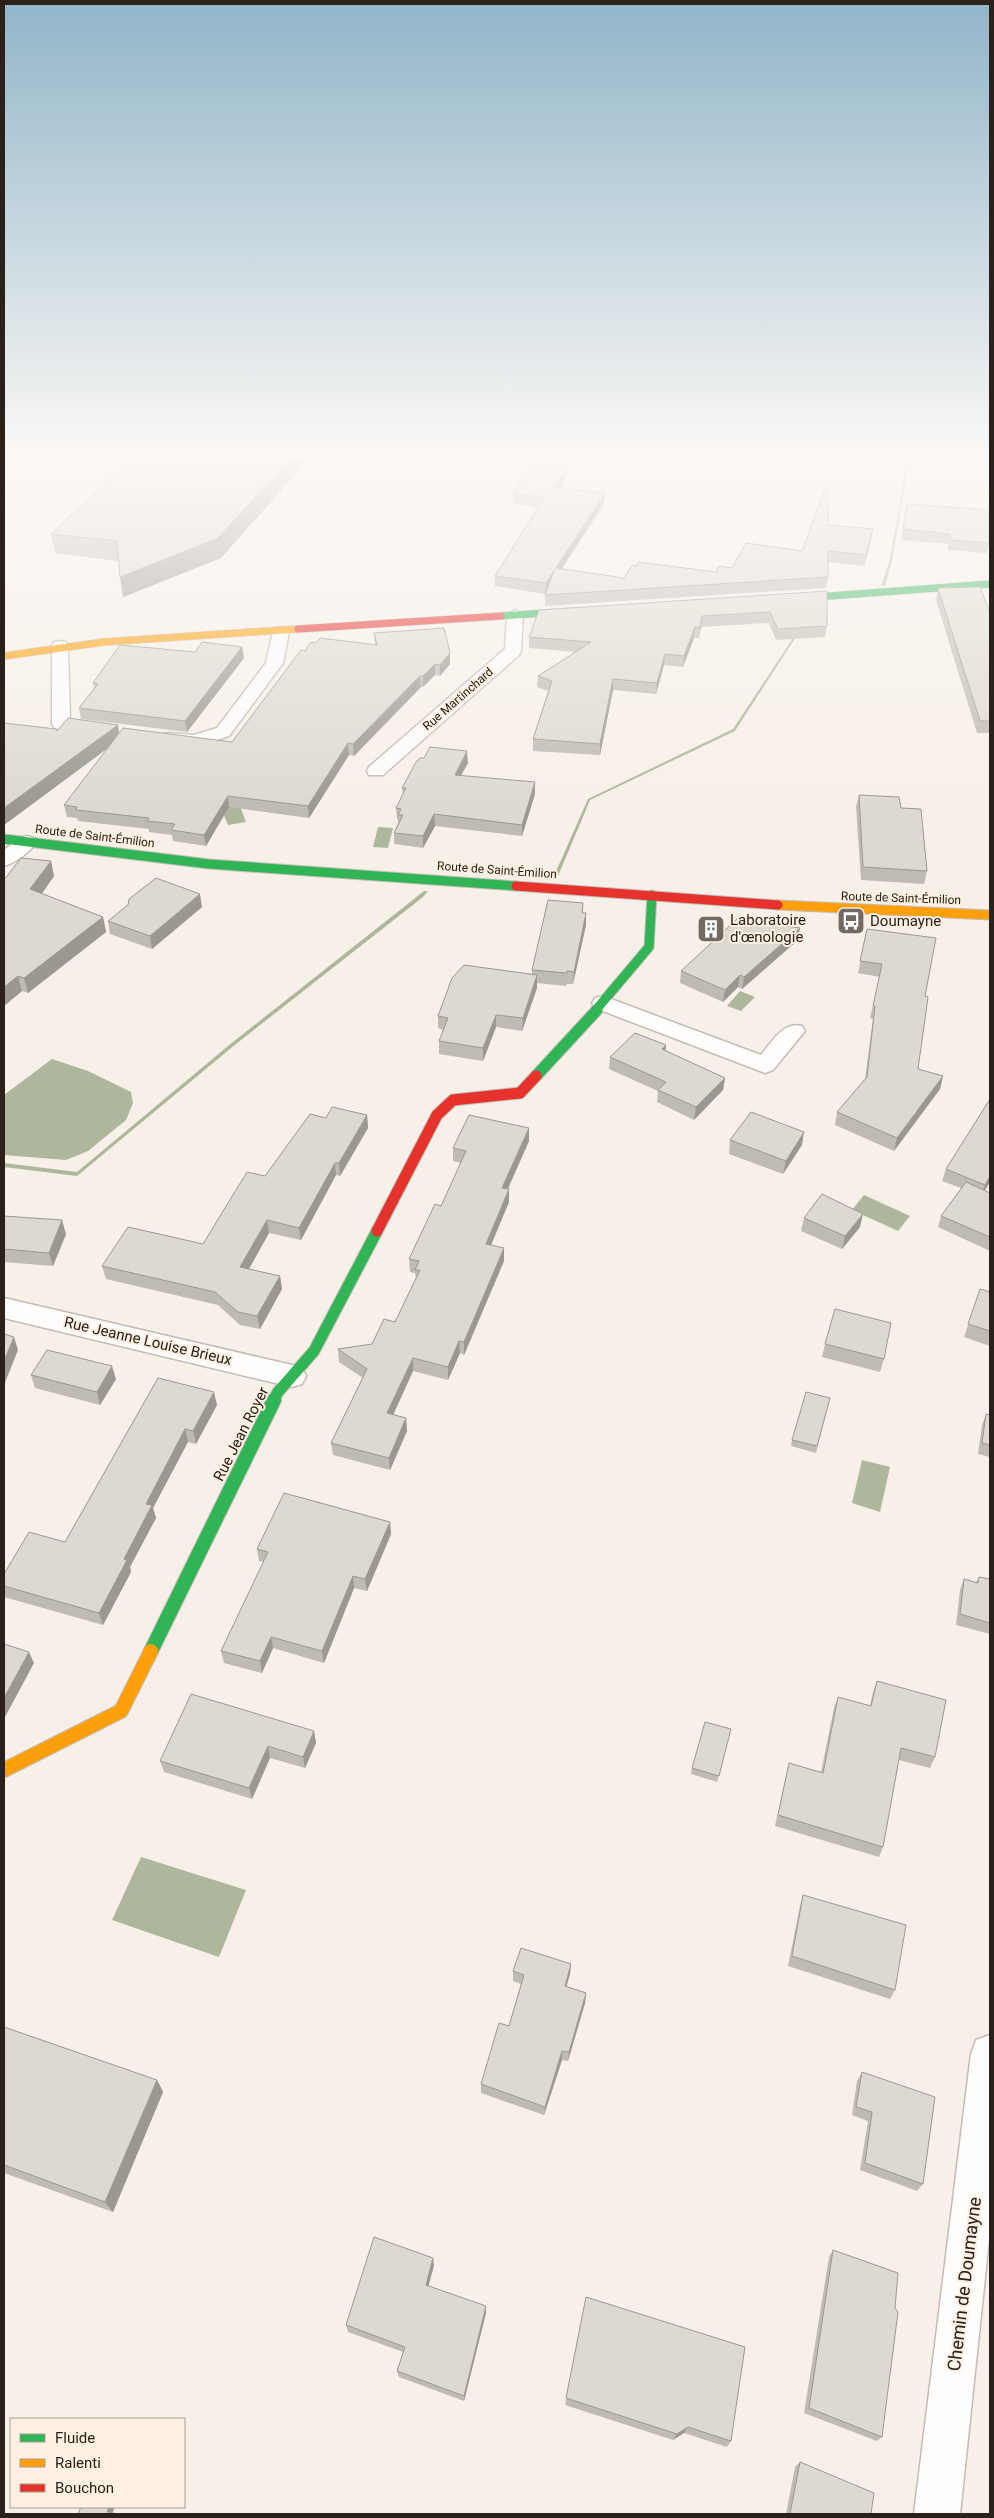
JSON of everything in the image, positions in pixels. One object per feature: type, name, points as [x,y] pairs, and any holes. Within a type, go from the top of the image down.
[{"type":"street","points":[[782,599],[990,584]]},
{"type":"street","points":[[4,656],[60,646],[591,610]]},
{"type":"street","name":"Rue Martinchard","points":[[376,771],[513,651],[515,615]]},
{"type":"street","points":[[147,735],[195,741],[223,732],[274,663],[281,632]]},
{"type":"street","points":[[60,646],[61,724],[118,731]]},
{"type":"street","name":"Route de Saint-Émilion","points":[[4,839],[209,864],[832,909],[990,915]]},
{"type":"street","points":[[4,860],[27,842]]},
{"type":"street","points":[[652,895],[649,946],[603,1003],[765,1065],[794,1030]]},
{"type":"street","name":"Rue Jean Royer","points":[[4,1770],[121,1711],[278,1392],[314,1351],[437,1115],[453,1100],[520,1093],[603,1003]]},
{"type":"street","name":"Rue Jeanne Louise Brieux","points":[[4,1308],[292,1376]]},
{"type":"street","name":"Chemin de Doumayne","points":[[937,2514],[990,2054]]},
{"type":"shaded area","points":[[884,576],[888,576],[885,586],[881,586]]},
{"type":"shaded area","points":[[801,626],[803,626],[735,731],[590,800],[558,876],[554,876],[588,799],[733,729]]},
{"type":"shaded area","points":[[239,803],[246,822],[228,825],[220,806]]},
{"type":"shaded area","points":[[378,827],[393,828],[388,848],[373,847]]},
{"type":"shaded area","points":[[424,891],[428,891],[423,897],[236,1044],[77,1176],[4,1167],[4,1163],[77,1172],[228,1046]]},
{"type":"shaded area","points":[[740,991],[755,997],[741,1011],[727,1006]]},
{"type":"shaded area","points":[[52,1059],[88,1071],[131,1092],[133,1103],[126,1120],[88,1151],[66,1160],[4,1155],[4,1095]]},
{"type":"shaded area","points":[[864,1195],[910,1216],[898,1231],[852,1210]]},
{"type":"shaded area","points":[[862,1460],[890,1467],[880,1512],[852,1503]]},
{"type":"shaded area","points":[[141,1857],[246,1890],[219,1957],[112,1920]]},
{"type":"building","points":[[495,576],[551,576],[546,583]]},
{"type":"building","points":[[552,576],[607,576],[624,578],[626,576],[828,576],[828,577],[545,595]]},
{"type":"building","points":[[980,587],[990,613],[990,721],[980,721],[938,588]]},
{"type":"building","points":[[827,591],[827,626],[778,629],[770,612],[702,616],[700,627],[695,627],[684,656],[665,654],[657,683],[613,679],[600,744],[533,739],[552,681],[538,676],[591,642],[529,637],[539,610]]},
{"type":"building","points":[[444,628],[450,653],[440,665],[435,664],[423,676],[420,676],[353,744],[348,743],[308,806],[228,796],[204,835],[171,830],[175,824],[147,821],[149,818],[76,810],[77,807],[64,805],[123,728],[232,742],[301,650],[305,651],[311,642],[316,643],[320,638],[377,645],[374,633]]},
{"type":"building","points":[[202,642],[242,647],[185,721],[79,708],[98,684],[93,683],[120,645],[195,652]]},
{"type":"building","points":[[68,718],[118,725],[4,808],[4,723],[56,729],[57,731]]},
{"type":"building","points":[[430,747],[467,751],[455,775],[535,782],[522,825],[434,814],[423,836],[394,833],[403,815],[398,815],[401,809],[396,808],[406,788],[402,788],[416,762],[420,758],[424,758]]},
{"type":"building","points":[[859,795],[899,797],[901,808],[921,809],[927,871],[863,867]]},
{"type":"building","points":[[21,858],[51,861],[30,889],[103,917],[24,978],[18,976],[4,987],[4,880]]},
{"type":"building","points":[[156,878],[200,894],[150,936],[108,921],[128,905],[129,899]]},
{"type":"building","points":[[548,900],[583,903],[582,913],[586,913],[574,972],[532,970]]},
{"type":"building","points":[[737,919],[800,928],[744,977],[740,975],[725,990],[681,971]]},
{"type":"building","points":[[867,929],[936,938],[925,996],[928,997],[918,1069],[943,1076],[897,1138],[837,1112],[867,1077],[875,1006],[873,1006],[882,964],[860,961]]},
{"type":"building","points":[[464,965],[537,975],[523,1018],[496,1015],[483,1048],[439,1041],[448,1018],[438,1016],[452,978]]},
{"type":"building","points":[[635,1033],[666,1045],[662,1049],[725,1078],[696,1107],[658,1090],[666,1082],[610,1057]]},
{"type":"building","points":[[990,1099],[990,1176],[985,1185],[946,1169]]},
{"type":"building","points":[[332,1107],[367,1115],[339,1163],[335,1163],[299,1228],[267,1220],[240,1267],[280,1276],[257,1316],[238,1312],[215,1292],[102,1266],[128,1227],[203,1244],[247,1172],[265,1176],[310,1114],[326,1118]]},
{"type":"building","points":[[751,1112],[804,1132],[786,1161],[730,1140]]},
{"type":"building","points":[[469,1115],[529,1128],[502,1188],[509,1189],[486,1244],[504,1248],[464,1342],[459,1341],[448,1367],[413,1358],[387,1413],[406,1418],[389,1458],[331,1443],[367,1369],[338,1349],[372,1344],[384,1319],[395,1322],[420,1270],[415,1270],[419,1261],[409,1259],[435,1204],[441,1206],[466,1151],[453,1148]]},
{"type":"building","points":[[966,1182],[990,1193],[990,1237],[941,1216]]},
{"type":"building","points":[[822,1194],[863,1214],[845,1236],[804,1218]]},
{"type":"building","points":[[4,1216],[62,1220],[49,1253],[4,1249]]},
{"type":"building","points":[[980,1289],[990,1292],[990,1331],[968,1324]]},
{"type":"building","points":[[835,1309],[891,1323],[884,1359],[825,1344]]},
{"type":"building","points":[[4,1334],[14,1337],[4,1361]]},
{"type":"building","points":[[47,1350],[112,1366],[97,1392],[31,1375]]},
{"type":"building","points":[[158,1378],[214,1392],[193,1431],[185,1429],[146,1504],[152,1505],[124,1559],[127,1560],[99,1613],[4,1586],[4,1574],[29,1532],[65,1542]]},
{"type":"building","points":[[806,1392],[830,1398],[817,1446],[792,1440]]},
{"type":"building","points":[[986,1414],[990,1415],[990,1445],[982,1443]]},
{"type":"building","points":[[284,1493],[390,1522],[365,1579],[353,1576],[322,1651],[271,1637],[260,1661],[221,1651],[268,1552],[257,1549]]},
{"type":"building","points":[[979,1577],[990,1579],[990,1623],[960,1614],[964,1579],[978,1583]]},
{"type":"building","points":[[4,1644],[29,1652],[4,1698]]},
{"type":"building","points":[[877,1681],[946,1700],[935,1757],[901,1748],[883,1847],[778,1815],[789,1763],[823,1773],[838,1697],[871,1706]]},
{"type":"building","points":[[191,1694],[314,1731],[303,1757],[268,1746],[249,1788],[160,1761]]},
{"type":"building","points":[[705,1722],[731,1729],[719,1776],[692,1768]]},
{"type":"building","points":[[803,1895],[906,1925],[895,1990],[792,1956]]},
{"type":"building","points":[[521,1948],[571,1964],[565,1986],[586,1993],[569,2052],[562,2051],[545,2107],[481,2084],[499,2023],[509,2026],[524,1975],[513,1971]]},
{"type":"building","points":[[4,2027],[157,2080],[105,2202],[4,2165]]},
{"type":"building","points":[[862,2072],[935,2097],[923,2184],[865,2163],[872,2112],[856,2107]]},
{"type":"building","points":[[374,2237],[433,2258],[426,2285],[486,2306],[464,2396],[397,2371],[405,2347],[346,2325]]},
{"type":"building","points":[[833,2250],[898,2273],[895,2308],[898,2312],[882,2437],[809,2408]]},
{"type":"building","points":[[586,2297],[745,2347],[731,2441],[688,2427],[677,2434],[566,2398]]},
{"type":"building","points":[[800,2462],[874,2493],[871,2514],[790,2514]]},
{"type":"building","points":[[81,2508],[109,2508],[107,2512],[118,2514],[78,2514]]},
{"type":"traffic: fast","points":[[790,599],[990,584]]},
{"type":"traffic: fast","points":[[501,616],[575,611]]},
{"type":"traffic: fast","points":[[4,839],[209,864],[516,886]]},
{"type":"traffic: fast","points":[[536,1076],[603,1003],[649,947],[652,895]]},
{"type":"traffic: fast","points":[[151,1651],[278,1392],[314,1351],[377,1231]]},
{"type":"traffic: slow","points":[[4,656],[104,642],[298,629]]},
{"type":"traffic: slow","points":[[778,905],[990,915]]},
{"type":"traffic: slow","points":[[4,1770],[121,1711],[151,1651]]},
{"type":"traffic: jam","points":[[298,629],[501,616]]},
{"type":"traffic: jam","points":[[516,886],[778,905]]},
{"type":"traffic: jam","points":[[377,1231],[437,1115],[453,1100],[520,1093],[536,1076]]},
{"type":"place","name":"Doumayne","points":[[851,921]]},
{"type":"place","name":"Laboratoire d'œnologie","points":[[711,929]]}]
